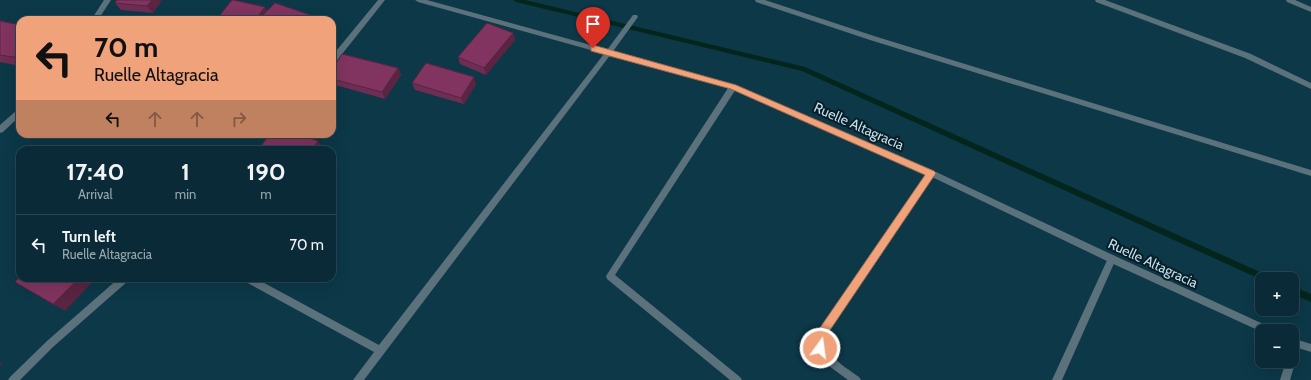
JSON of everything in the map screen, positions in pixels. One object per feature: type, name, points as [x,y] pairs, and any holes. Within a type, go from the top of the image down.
[{"type":"street","points":[[97,16],[108,0]]},
{"type":"street","points":[[336,56],[382,0]]},
{"type":"street","name":"Ruelle Altagracia","points":[[418,0],[733,87],[931,173],[1255,325]]},
{"type":"street","points":[[758,0],[872,38],[1311,173]]},
{"type":"street","points":[[1098,0],[1248,56],[1311,86]]},
{"type":"street","points":[[1289,0],[1311,10]]},
{"type":"street","points":[[358,380],[635,17]]},
{"type":"street","points":[[733,87],[610,276],[737,380]]},
{"type":"street","points":[[0,130],[16,116]]},
{"type":"street","points":[[856,380],[825,357],[820,348],[819,338],[931,173]]},
{"type":"street","points":[[1056,380],[1112,259]]},
{"type":"street","points":[[13,380],[50,344],[120,282]]},
{"type":"street","points":[[254,282],[381,351]]},
{"type":"street","points":[[1299,344],[1311,348]]},
{"type":"street","points":[[1285,380],[1288,368]]},
{"type":"building","points":[[117,0],[152,0],[147,6],[115,3]]},
{"type":"building","points":[[232,0],[265,7],[258,16],[219,16]]},
{"type":"building","points":[[275,3],[313,16],[262,16]]},
{"type":"building","points":[[0,21],[16,24],[16,57],[0,55]]},
{"type":"building","points":[[487,23],[513,33],[484,68],[458,57]]},
{"type":"building","points":[[342,54],[398,68],[382,92],[336,80],[336,63]]},
{"type":"building","points":[[426,63],[474,77],[461,98],[412,83]]},
{"type":"building","points":[[267,138],[310,138],[318,141],[314,146],[261,146]]},
{"type":"building","points":[[16,281],[75,282],[53,304],[15,282]]},
{"type":"waterway","points":[[516,0],[803,69],[1255,273]]},
{"type":"waterway","points":[[1299,293],[1311,298]]},
{"type":"route","points":[[593,48],[733,87],[931,173],[819,338],[820,348]]}]
